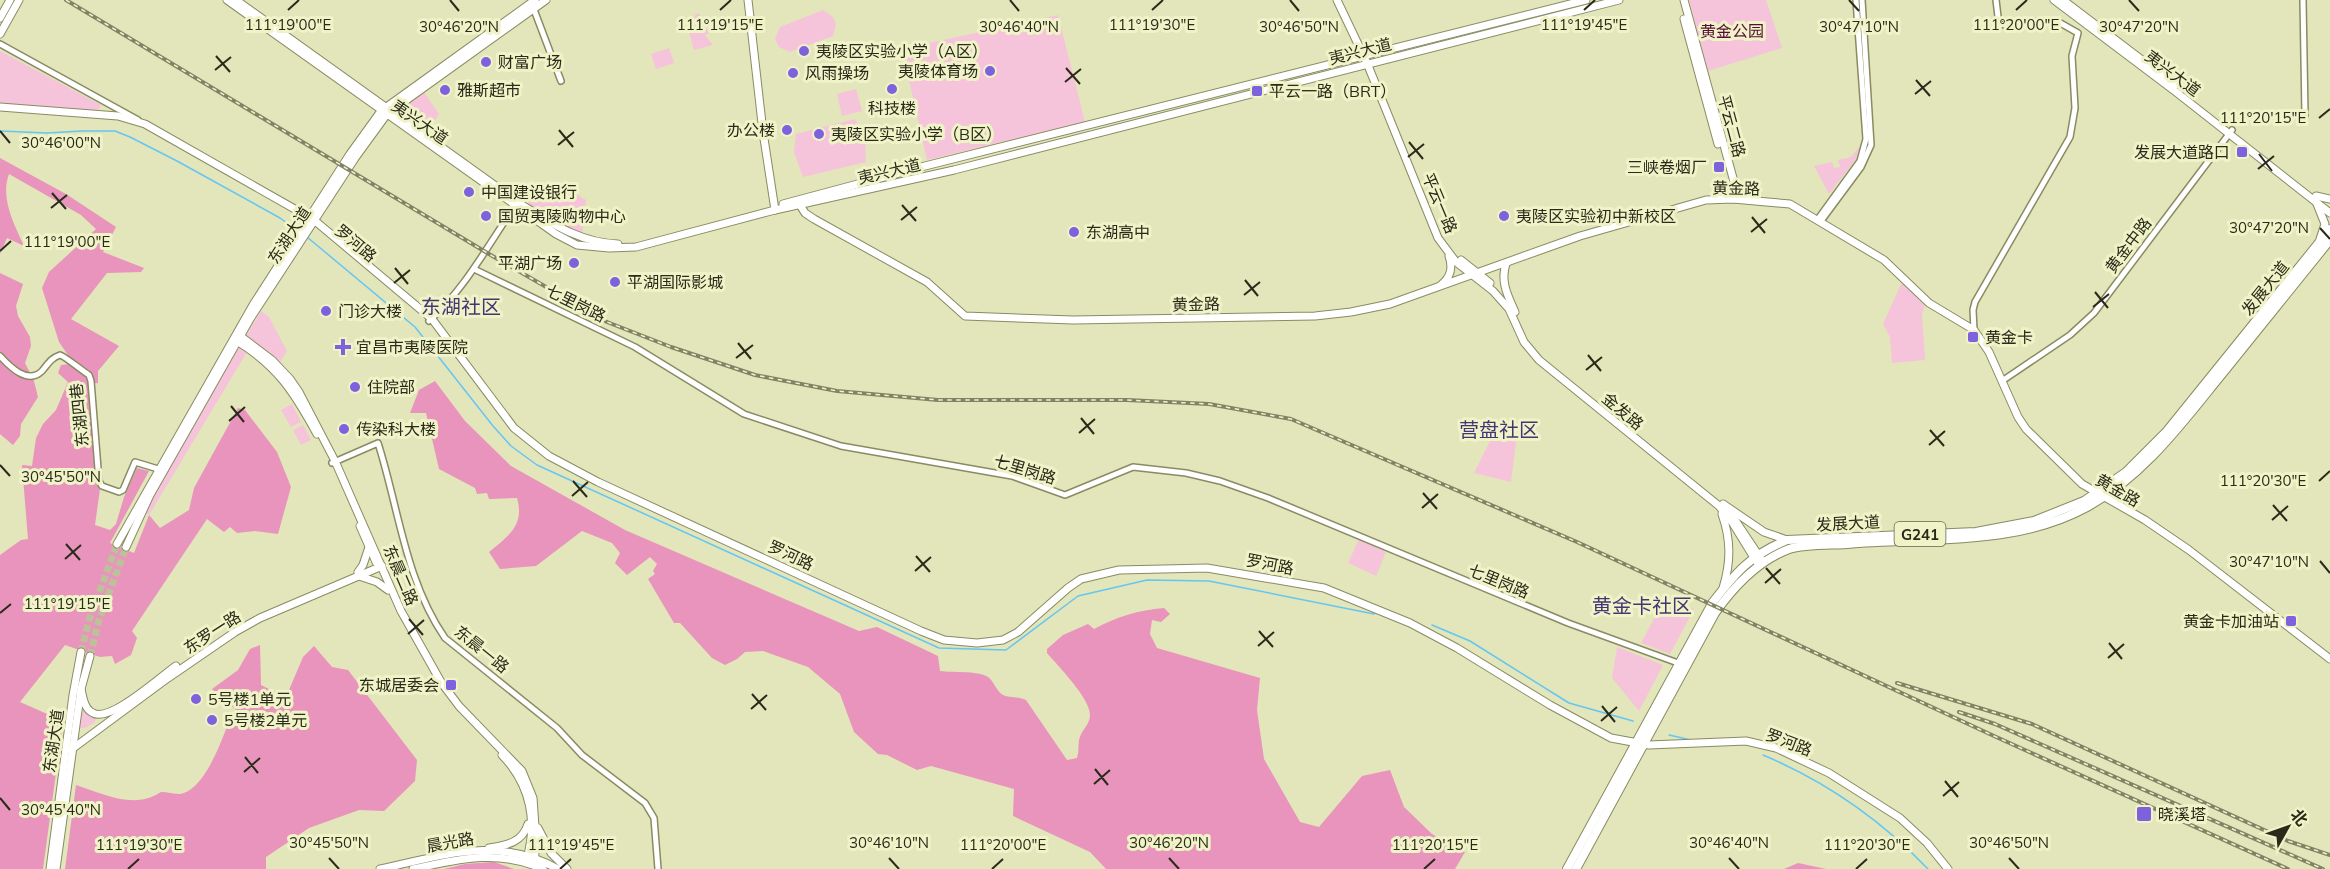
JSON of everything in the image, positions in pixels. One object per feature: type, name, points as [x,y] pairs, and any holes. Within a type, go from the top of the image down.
[{"type":"highway","name":"发展大道","points":[[1576,869],[1678,663],[1723,588],[1733,575],[1756,555],[1786,540],[1976,531],[2034,521],[2084,501],[2131,478],[2172,435],[2319,248],[2330,229]]},
{"type":"highway","name":"发展大道","points":[[2319,248],[2330,240]]},
{"type":"highway","name":"发展大道","points":[[1567,869],[1715,613],[1742,579],[1761,564],[1790,548],[1977,538],[2036,528],[2087,507],[2099,494]]},
{"type":"main road","points":[[0,18],[10,0]]},
{"type":"main road","points":[[0,34],[19,0]]},
{"type":"main road","name":"夷兴大道","points":[[227,0],[522,205],[562,230],[583,239],[609,244],[635,243],[775,208],[800,205],[954,170],[1586,0]]},
{"type":"main road","name":"夷兴大道","points":[[236,0],[515,206],[565,240],[577,245],[609,248],[636,247],[925,166],[1619,0]]},
{"type":"main road","name":"东湖大道","points":[[117,544],[158,470],[295,243],[386,111],[533,3],[546,0]]},
{"type":"main road","points":[[748,0],[762,123],[775,208]]},
{"type":"main road","name":"平云一路","points":[[1339,0],[1368,59],[1442,236],[1475,275]]},
{"type":"main road","name":"平云二路","points":[[1679,0],[1733,199]]},
{"type":"main road","name":"平云二路","points":[[1684,0],[1736,189],[1733,199]]},
{"type":"main road","name":"夷兴大道","points":[[2054,0],[2230,132]]},
{"type":"main road","name":"夷兴大道","points":[[2062,0],[2330,213]]},
{"type":"main road","name":"平云一路","points":[[1368,59],[1438,238],[1448,253],[1475,275]]},
{"type":"main road","name":"罗河路","points":[[0,109],[118,116],[145,124],[311,221],[431,320],[512,431],[548,459],[569,466],[921,632],[944,640],[977,643],[1003,640],[1018,632],[1081,579],[1095,574],[1147,568],[1207,568],[1324,588],[1388,613],[1457,648],[1550,705],[1611,738],[1639,744],[1705,744],[1746,741],[1776,748],[1829,773],[1900,818],[1927,843],[1948,869]]},
{"type":"main road","name":"罗河路","points":[[0,109],[131,123],[144,128],[311,221]]},
{"type":"main road","points":[[2314,198],[2330,200]]},
{"type":"main road","points":[[2314,198],[2325,224],[2319,248],[2330,245]]},
{"type":"main road","name":"夷兴大道","points":[[2314,198],[2330,208]]},
{"type":"main road","name":"黄金路","points":[[800,205],[805,213],[814,219],[927,282],[965,316],[1073,320],[1315,316],[1351,312],[1390,304],[1580,236],[1706,200],[1733,199],[1790,204],[1820,219],[1884,260],[1929,303],[1974,328],[1989,352],[2026,429],[2082,484],[2145,520],[2189,550],[2330,659]]},
{"type":"main road","points":[[1437,288],[1450,276],[1448,253]]},
{"type":"main road","points":[[1506,264],[1503,272],[1504,286],[1515,312]]},
{"type":"main road","name":"金发路","points":[[1475,275],[1501,294],[1515,312],[1527,340],[1541,358],[1721,505],[1761,564]]},
{"type":"main road","name":"金发路","points":[[1475,275],[1509,309],[1524,342],[1539,360],[1721,505]]},
{"type":"main road","name":"东湖大道","points":[[126,547],[150,495],[237,337]]},
{"type":"main road","name":"东晨二路","points":[[237,337],[269,364],[289,385],[334,462],[388,590],[412,640],[438,683],[457,708],[518,773],[532,817]]},
{"type":"main road","name":"东晨二路","points":[[334,462],[369,547],[441,682],[459,706],[522,771],[533,798],[531,860]]},
{"type":"main road","points":[[1721,505],[1764,532],[1786,540]]},
{"type":"main road","points":[[1721,505],[1728,530],[1730,550],[1723,588]]},
{"type":"main road","points":[[369,547],[367,557],[358,574],[378,582],[388,590]]},
{"type":"main road","name":"东罗一路","points":[[72,749],[235,632],[260,618],[379,565]]},
{"type":"main road","name":"东罗一路","points":[[81,689],[84,703],[94,714],[101,715],[116,711],[212,642],[250,618],[358,574]]},
{"type":"main road","name":"东湖大道","points":[[50,869],[70,716],[81,652]]},
{"type":"main road","name":"东湖大道","points":[[56,869],[81,689],[90,656]]},
{"type":"main road","points":[[484,849],[509,844],[519,839],[532,817]]},
{"type":"main road","points":[[532,817],[545,844],[567,869]]},
{"type":"main road","name":"晨光路","points":[[380,869],[467,850],[484,849],[558,869]]},
{"type":"main road","name":"晨光路","points":[[413,869],[484,856],[531,860],[543,869]]},
{"type":"street","points":[[1820,219],[1860,160],[1864,145],[1856,0]]},
{"type":"street","points":[[1820,219],[1861,167],[1870,145],[1862,0]]},
{"type":"street","points":[[1974,328],[1975,302],[2034,197],[2063,151],[2073,128],[2075,108],[2072,56],[2078,33],[2055,20],[1999,25],[1996,0]]},
{"type":"street","points":[[2303,0],[2305,115]]},
{"type":"street","points":[[533,3],[561,81]]},
{"type":"street","name":"罗河路","points":[[0,44],[145,124]]},
{"type":"street","points":[[96,114],[104,109],[101,99]]},
{"type":"street","name":"黄金中路","points":[[2003,380],[2070,335],[2094,313],[2230,132]]},
{"type":"street","points":[[431,320],[441,312],[474,269],[515,206]]},
{"type":"street","name":"七里岗路","points":[[474,269],[635,347],[744,414],[818,440],[1012,476],[1065,495],[1133,467],[1186,473],[1220,481],[1268,498],[1568,623],[1678,663]]},
{"type":"street","name":"东湖四巷","points":[[0,356],[15,370],[28,376],[39,374],[50,360],[60,355],[65,356],[78,369],[89,375],[92,381],[99,481],[102,486],[119,492],[123,490],[135,462],[158,470]]},
{"type":"street","name":"东晨一路","points":[[334,462],[378,443],[409,563],[416,584],[437,626],[445,638],[557,728],[582,755],[645,802],[654,818],[658,869]]},
{"type":"green space","name":"黄金公园","points":[[1689,0],[1766,0],[1782,48],[1708,71]]},
{"type":"green space","points":[[823,10],[833,17],[836,24],[833,36],[790,52],[779,47],[775,39],[780,27]]},
{"type":"green space","points":[[698,13],[708,25],[705,27],[709,32],[705,35],[713,45],[694,50],[689,32],[694,28],[688,21]]},
{"type":"green space","name":"夷陵体育场","points":[[1058,15],[1085,122],[927,160],[902,49]]},
{"type":"green space","points":[[669,48],[674,63],[656,69],[651,54]]},
{"type":"green space","points":[[0,51],[101,105],[98,111],[0,104]]},
{"type":"green space","points":[[856,89],[862,111],[842,116],[837,94]]},
{"type":"green space","points":[[423,91],[439,114],[426,132],[395,110]]},
{"type":"green space","points":[[855,119],[865,139],[866,162],[803,177],[794,152],[796,134]]},
{"type":"green space","points":[[1860,146],[1856,159],[1829,194],[1814,166],[1832,162],[1834,168],[1840,167],[1838,160],[1851,157]]},
{"type":"green space","points":[[560,185],[586,200],[582,236],[527,206],[540,190]]},
{"type":"green space","points":[[1902,282],[1925,303],[1922,316],[1925,360],[1892,363],[1890,337],[1883,324]]},
{"type":"green space","points":[[261,311],[269,317],[287,351],[280,362],[246,336]]},
{"type":"green space","points":[[239,347],[247,352],[149,515],[146,513],[160,485]]},
{"type":"green space","points":[[292,404],[301,422],[291,427],[281,410]]},
{"type":"green space","points":[[303,425],[311,440],[301,445],[293,430]]},
{"type":"green space","points":[[1492,437],[1516,442],[1511,482],[1474,473]]},
{"type":"green space","points":[[1359,539],[1386,552],[1376,576],[1348,563]]},
{"type":"green space","points":[[1665,598],[1694,609],[1670,654],[1641,643]]},
{"type":"green space","points":[[1617,647],[1663,665],[1639,711],[1612,678]]},
{"type":"green space","points":[[80,709],[96,718],[95,722],[85,728],[80,728],[77,724]]},
{"type":"shaded area","points":[[0,158],[66,194],[116,227],[103,252],[144,268],[141,272],[107,273],[71,319],[119,346],[98,371],[98,383],[88,384],[96,484],[100,489],[95,525],[110,530],[116,524],[124,497],[137,468],[149,471],[110,543],[134,553],[149,515],[160,528],[189,510],[194,488],[238,408],[245,410],[277,452],[291,487],[278,534],[255,531],[237,533],[230,527],[224,532],[207,519],[132,631],[137,638],[131,655],[115,664],[112,656],[100,657],[65,645],[20,702],[63,721],[43,869],[0,869],[0,555],[21,540],[28,539],[22,465],[32,466],[36,438],[43,424],[56,410],[68,382],[58,373],[61,365],[70,364],[70,358],[59,342],[42,288],[49,272],[96,229],[81,215],[9,174],[7,202],[12,220],[24,246],[7,238],[0,254]]},
{"type":"shaded area","points":[[0,273],[23,284],[16,306],[18,316],[30,337],[31,346],[25,363],[34,381],[38,397],[21,424],[20,436],[13,445],[0,434]]},
{"type":"shaded area","points":[[435,381],[465,421],[511,466],[625,530],[859,631],[877,627],[938,656],[940,671],[971,673],[988,677],[1003,695],[1026,700],[1067,760],[1077,758],[1080,736],[1089,722],[1089,708],[1079,691],[1047,653],[1047,649],[1063,635],[1088,624],[1094,629],[1128,615],[1164,608],[1170,614],[1161,622],[1152,620],[1150,634],[1157,648],[1260,678],[1257,710],[1264,759],[1300,822],[1319,827],[1362,776],[1390,770],[1404,807],[1432,834],[1465,852],[1455,869],[1106,869],[1090,852],[1013,816],[1014,789],[931,766],[917,770],[887,755],[878,754],[854,732],[840,694],[808,667],[763,651],[745,652],[725,665],[712,658],[680,623],[674,623],[648,579],[655,574],[653,571],[657,564],[650,557],[627,575],[615,563],[620,553],[612,543],[582,531],[536,566],[500,569],[489,552],[513,530],[517,523],[519,508],[517,498],[489,499],[487,493],[477,494],[475,488],[439,469],[426,413],[410,413],[419,390]]},
{"type":"shaded area","points":[[260,645],[261,685],[273,691],[289,690],[303,657],[314,646],[332,667],[348,670],[417,760],[415,781],[384,811],[359,810],[309,828],[266,857],[266,869],[65,869],[76,785],[108,796],[130,800],[140,800],[161,792],[180,794],[189,790],[206,773],[232,714],[237,711],[212,689],[238,670],[250,649]]},
{"type":"shaded area","points":[[494,862],[514,869],[444,869],[465,864]]},
{"type":"shaded area","points":[[1798,863],[1826,869],[1784,869]]},
{"type":"waterway","points":[[0,131],[47,133],[115,131],[177,161],[280,218],[298,231]]},
{"type":"waterway","points":[[307,237],[415,327],[493,426],[511,446],[537,465],[939,648],[1006,650],[1078,596],[1147,580],[1209,581],[1374,614]]},
{"type":"waterway","points":[[1432,625],[1470,641],[1569,703],[1633,721]]},
{"type":"waterway","points":[[1669,735],[1691,740]]},
{"type":"waterway","points":[[1763,755],[1808,777],[1852,804],[1892,835],[1928,869]]},
{"type":"tunnel","points":[[81,652],[89,620],[117,544]]},
{"type":"tunnel","points":[[90,656],[99,620],[126,547]]},
{"type":"railway","points":[[66,0],[489,254],[607,322],[671,347],[755,375],[837,391],[938,400],[1127,400],[1209,404],[1291,419],[1577,542],[1994,736],[2288,869]]},
{"type":"railway","points":[[1897,683],[2032,724],[2288,841],[2330,855]]},
{"type":"railway","points":[[1959,712],[1995,724],[2323,869]]},
{"type":"place","name":"夷陵区实验小学（A区）","points":[[804,51]]},
{"type":"place","name":"财富广场","points":[[486,62]]},
{"type":"place","name":"夷陵体育场","points":[[990,71]]},
{"type":"place","name":"风雨操场","points":[[793,73]]},
{"type":"place","name":"科技楼","points":[[892,89]]},
{"type":"place","name":"雅斯超市","points":[[445,90]]},
{"type":"place","name":"平云一路（BRT）","points":[[1257,91]]},
{"type":"place","name":"办公楼","points":[[787,130]]},
{"type":"place","name":"夷陵区实验小学（B区）","points":[[819,134]]},
{"type":"place","name":"发展大道路口","points":[[2242,152]]},
{"type":"place","name":"三峡卷烟厂","points":[[1719,167]]},
{"type":"place","name":"中国建设银行","points":[[469,192]]},
{"type":"place","name":"国贸夷陵购物中心","points":[[486,216]]},
{"type":"place","name":"夷陵区实验初中新校区","points":[[1504,216]]},
{"type":"place","name":"东湖高中","points":[[1074,232]]},
{"type":"place","name":"平湖广场","points":[[574,263]]},
{"type":"place","name":"平湖国际影城","points":[[615,282]]},
{"type":"place","name":"门诊大楼","points":[[326,311]]},
{"type":"place","name":"黄金卡","points":[[1973,337]]},
{"type":"place","name":"宜昌市夷陵医院","points":[[343,347]]},
{"type":"place","name":"住院部","points":[[355,387]]},
{"type":"place","name":"传染科大楼","points":[[344,429]]},
{"type":"place","name":"黄金卡加油站","points":[[2291,621]]},
{"type":"place","name":"东城居委会","points":[[451,685]]},
{"type":"place","name":"5号楼1单元","points":[[196,699]]},
{"type":"place","name":"5号楼2单元","points":[[212,720]]},
{"type":"place","name":"晓溪塔","points":[[2144,814]]},
{"type":"district","name":"东湖社区","points":[[461,306]]},
{"type":"district","name":"营盘社区","points":[[1499,429]]},
{"type":"district","name":"黄金卡社区","points":[[1642,605]]}]
